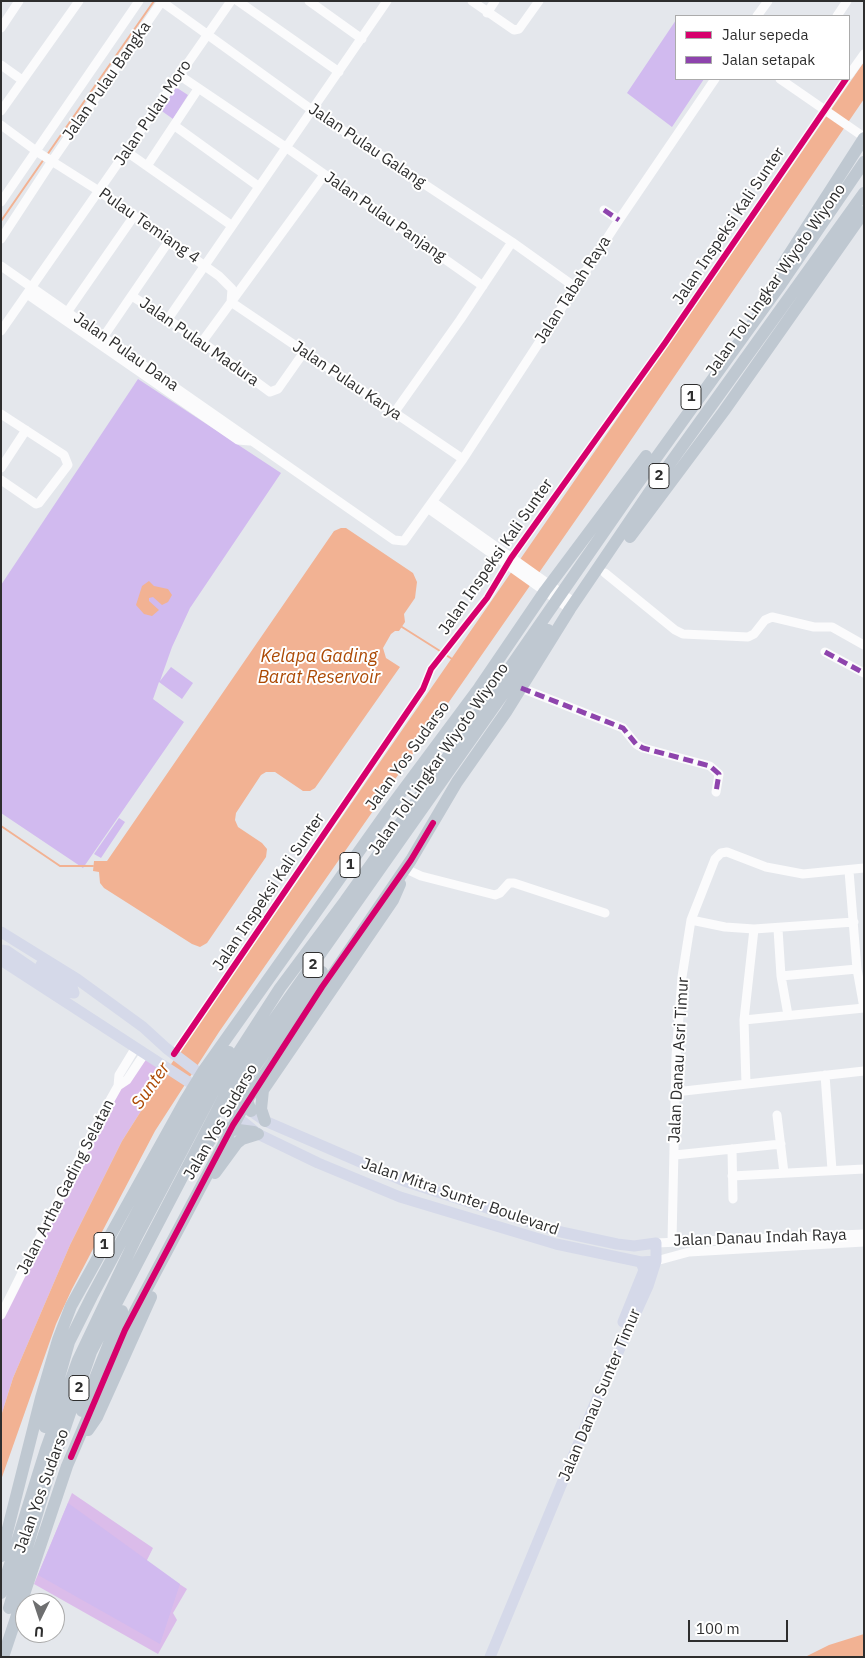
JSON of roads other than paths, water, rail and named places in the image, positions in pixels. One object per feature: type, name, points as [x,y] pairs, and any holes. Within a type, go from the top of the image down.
[{"type":"highway","points":[[781,284],[783,264],[864,137]]},
{"type":"highway","name":"Jalan Yos Sudarso","points":[[1,1556],[15,1509],[15,1496],[41,1398],[58,1340],[71,1306],[204,1070],[389,809],[514,638],[543,585],[741,330],[864,154]]},
{"type":"highway","name":"Jalan Tol Lingkar Wiyoto Wiyono","points":[[1,1593],[46,1449],[78,1360],[137,1236],[209,1100],[280,988],[351,893],[633,490],[781,284],[862,164]]},
{"type":"highway","name":"Jalan Tol Lingkar Wiyoto Wiyono","points":[[1,1636],[48,1477],[92,1352],[225,1096],[273,1020],[438,789],[864,183]]},
{"type":"highway","name":"Jalan Yos Sudarso","points":[[543,654],[566,631],[655,485],[864,193]]},
{"type":"highway","points":[[623,526],[640,514],[864,200]]},
{"type":"highway","name":"Jalan Yos Sudarso","points":[[2,1655],[59,1487],[125,1330],[247,1100],[403,870],[457,782],[521,688],[572,606],[599,577],[724,411],[864,212]]},
{"type":"highway","points":[[655,485],[671,482]]},
{"type":"highway","points":[[514,638],[529,639],[543,654]]},
{"type":"highway","points":[[251,1111],[243,1090],[246,1079],[365,913],[429,811],[438,789]]},
{"type":"highway","points":[[200,1074],[213,1074],[309,939],[392,817],[401,795]]},
{"type":"highway","points":[[265,1121],[261,1109],[263,1090],[393,900],[400,884],[403,870]]},
{"type":"highway","points":[[1,1576],[69,1342],[121,1240],[201,1094],[260,1007],[280,988]]},
{"type":"highway","points":[[50,1412],[105,1286],[163,1171],[190,1125],[204,1092]]},
{"type":"highway","points":[[190,1125],[204,1125],[212,1135]]},
{"type":"highway","points":[[59,1487],[59,1476],[90,1388],[115,1326],[139,1275],[212,1135],[223,1128],[256,1133]]},
{"type":"highway","points":[[71,1457],[97,1417],[147,1305],[214,1174],[237,1143],[256,1133]]},
{"type":"highway","name":"Jalan Yos Sudarso","points":[[2,1655],[53,1483],[85,1387],[139,1275]]},
{"type":"main road","name":"Jalan Mitra Sunter Boulevard","points":[[1,932],[76,979],[265,1121],[404,1181],[529,1223],[617,1244],[634,1246],[656,1244]]},
{"type":"main road","points":[[1,940],[50,970],[72,987],[74,993],[67,992],[7,951],[1,950]]},
{"type":"main road","name":"Jalan Mitra Sunter Boulevard","points":[[1,960],[225,1106],[256,1133],[318,1163],[400,1197],[526,1235],[641,1262],[656,1261]]},
{"type":"main road","points":[[526,1235],[531,1232],[529,1223]]},
{"type":"main road","points":[[541,1239],[540,1233],[545,1228]]},
{"type":"main road","name":"Jalan Danau Sunter Timur","points":[[549,1507],[656,1261],[656,1244]]},
{"type":"main road","name":"Jalan Danau Sunter Timur","points":[[490,1657],[535,1545],[543,1532],[549,1507],[642,1276],[644,1266],[641,1262]]},
{"type":"street","points":[[1,28],[19,1]]},
{"type":"street","points":[[1,112],[78,1]]},
{"type":"street","name":"Jalan Pulau Bangka","points":[[1,202],[38,151],[139,1]]},
{"type":"street","name":"Jalan Pulau Bangka","points":[[1,239],[50,160],[161,1]]},
{"type":"street","name":"Jalan Pulau Galang","points":[[161,1],[312,110],[512,242],[575,287]]},
{"type":"street","name":"Jalan Pulau Moro","points":[[1,331],[231,1]]},
{"type":"street","points":[[238,1],[339,72]]},
{"type":"street","points":[[309,1],[362,38]]},
{"type":"street","points":[[472,1],[487,13],[516,30],[539,1]]},
{"type":"street","points":[[487,13],[495,1]]},
{"type":"street","points":[[758,15],[768,1]]},
{"type":"street","points":[[838,15],[847,1]]},
{"type":"street","points":[[168,319],[231,224],[287,148],[339,72],[384,2]]},
{"type":"street","points":[[850,74],[864,54]]},
{"type":"street","points":[[1,65],[22,80]]},
{"type":"street","name":"Jalan Pulau Panjang","points":[[179,75],[287,148],[324,176],[483,286]]},
{"type":"street","name":"Jalan Tabah Raya","points":[[432,507],[619,220],[714,80]]},
{"type":"street","name":"Jalan Inspeksi Kali Sunter","points":[[175,1054],[418,697],[431,669],[487,598],[687,312],[845,80]]},
{"type":"street","points":[[793,82],[826,110],[864,137]]},
{"type":"street","points":[[147,166],[198,89]]},
{"type":"street","name":"Pulau Temiang 4","points":[[1,125],[50,160],[99,191],[228,284],[232,289],[231,302]]},
{"type":"street","points":[[175,126],[258,186]]},
{"type":"street","points":[[127,152],[231,224]]},
{"type":"street","points":[[202,342],[324,176]]},
{"type":"street","points":[[604,210],[619,220]]},
{"type":"street","points":[[68,311],[134,216]]},
{"type":"street","points":[[104,336],[169,241]]},
{"type":"street","points":[[394,413],[512,242]]},
{"type":"street","name":"Jalan Pulau Dana","points":[[1,266],[29,291],[238,440],[250,441]]},
{"type":"street","name":"Jalan Pulau Dana","points":[[29,291],[68,311],[250,441],[397,541],[407,539],[432,507]]},
{"type":"street","name":"Jalan Pulau Madura","points":[[132,296],[202,342],[270,392],[278,389],[304,352]]},
{"type":"street","name":"Jalan Pulau Karya","points":[[231,302],[463,459]]},
{"type":"street","points":[[1,414],[67,459],[68,465],[44,500],[36,504],[1,480]]},
{"type":"street","points":[[1,468],[26,430]]},
{"type":"street","points":[[432,507],[572,606]]},
{"type":"street","points":[[599,577],[675,630],[684,634],[749,636],[765,620],[772,617],[814,627],[832,627],[864,644]]},
{"type":"street","points":[[825,652],[864,673]]},
{"type":"street","points":[[521,688],[623,728],[636,744],[643,748],[710,766],[719,774],[716,792]]},
{"type":"street","name":"Jalan Danau Asri Timur","points":[[672,1241],[675,1092],[682,977],[691,920],[715,859],[721,853],[730,852],[766,867],[794,873],[849,871],[864,868]]},
{"type":"street","points":[[403,870],[495,895],[514,882],[605,913]]},
{"type":"street","points":[[744,1020],[864,1008],[857,969],[849,871]]},
{"type":"street","points":[[691,920],[725,927],[754,930],[854,922]]},
{"type":"street","points":[[778,929],[788,1015]]},
{"type":"street","points":[[746,1084],[744,1020],[754,930]]},
{"type":"street","points":[[782,976],[857,969]]},
{"type":"street","name":"Jalan Artha Gading Selatan","points":[[1,1315],[95,1127],[118,1086],[127,1080],[141,1050]]},
{"type":"street","points":[[675,1092],[864,1071]]},
{"type":"street","points":[[825,1075],[832,1170]]},
{"type":"street","points":[[777,1115],[784,1173]]},
{"type":"street","points":[[675,1155],[780,1144]]},
{"type":"street","points":[[732,1149],[733,1199]]},
{"type":"street","points":[[732,1176],[864,1169]]},
{"type":"street","name":"Jalan Danau Indah Raya","points":[[656,1244],[672,1241],[864,1234]]},
{"type":"street","name":"Jalan Danau Indah Raya","points":[[656,1261],[689,1252],[864,1242]]},
{"type":"street","points":[[1,1540],[15,1496]]},
{"type":"water","points":[[864,62],[864,99],[605,478],[219,1032],[155,1131],[72,1289],[56,1324],[1,1480],[1,1416],[13,1378],[70,1245],[122,1141],[167,1070]]},
{"type":"water","name":"Kelapa Gading Barat Reservoir","points":[[346,528],[413,573],[417,582],[415,598],[404,614],[405,622],[399,631],[391,634],[383,648],[386,658],[400,667],[315,788],[310,791],[303,791],[275,772],[266,772],[261,775],[236,813],[235,820],[238,827],[262,843],[267,849],[266,857],[207,943],[200,947],[192,944],[104,888],[100,883],[99,872],[93,871],[94,861],[107,861],[334,531]]},
{"type":"water","points":[[149,581],[154,586],[168,589],[172,595],[168,602],[162,605],[153,597],[149,598],[149,601],[159,610],[152,616],[144,614],[136,605],[142,586]]},
{"type":"water","points":[[864,1634],[864,1657],[805,1657],[829,1645]]},
{"type":"waterway","points":[[47,155],[154,1]]},
{"type":"waterway","points":[[1,221],[44,159]]},
{"type":"waterway","points":[[402,627],[440,651]]},
{"type":"waterway","points":[[446,655],[452,659]]},
{"type":"waterway","points":[[1,826],[60,866],[93,866]]},
{"type":"water label","name":"Sunter","points":[[151,1086]]}]
